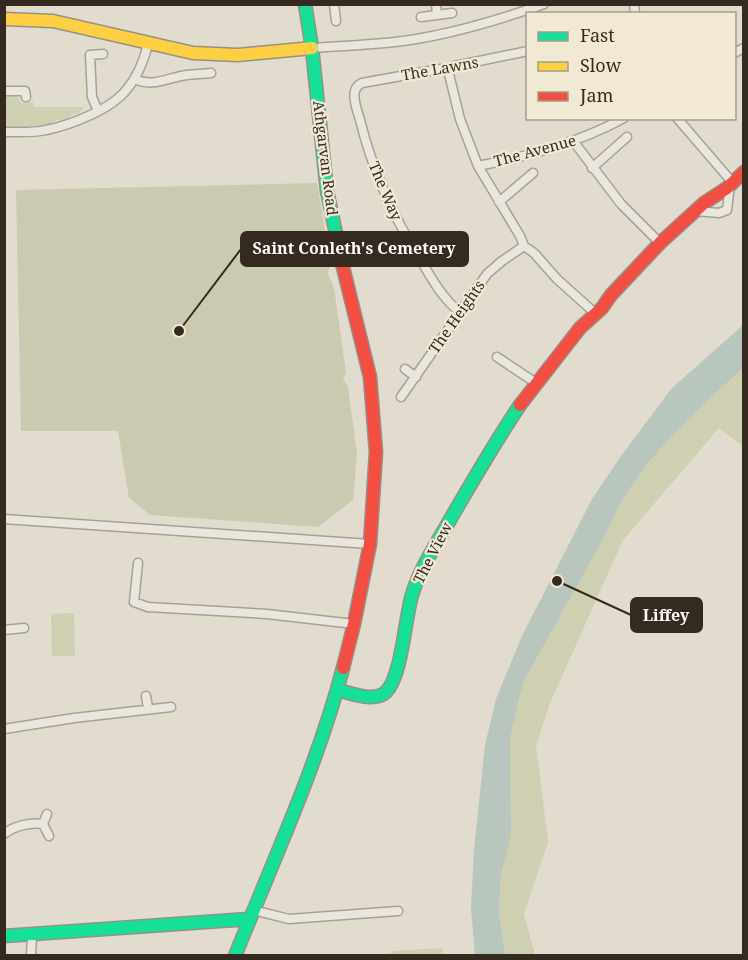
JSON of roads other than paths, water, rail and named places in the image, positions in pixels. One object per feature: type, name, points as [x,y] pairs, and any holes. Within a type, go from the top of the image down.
[{"type":"street","name":"Athgarvan Road","points":[[235,956],[313,762],[338,690],[370,544],[376,452],[370,377],[349,299],[327,191],[312,48],[305,4]]},
{"type":"street","points":[[334,4],[336,21]]},
{"type":"street","points":[[436,4],[437,15]]},
{"type":"street","points":[[4,19],[26,18],[69,23],[148,44],[224,55],[397,42],[511,15],[544,4]]},
{"type":"street","points":[[421,17],[452,13]]},
{"type":"street","points":[[4,132],[46,130],[109,105],[126,92],[135,79],[144,60],[148,44]]},
{"type":"street","name":"The Lawns","points":[[354,89],[357,85],[378,80],[440,69],[448,70],[455,66],[526,51]]},
{"type":"street","points":[[98,111],[92,97],[90,55],[103,54]]},
{"type":"street","points":[[448,70],[460,119],[478,166],[524,246],[597,314]]},
{"type":"street","points":[[135,79],[150,84],[186,75],[211,73]]},
{"type":"street","name":"The Way","points":[[354,89],[362,131],[379,184],[404,233],[438,289],[460,312]]},
{"type":"street","points":[[4,91],[25,91],[26,97]]},
{"type":"street","name":"The Avenue","points":[[478,166],[528,156],[574,142],[620,120]]},
{"type":"street","points":[[679,120],[731,183],[727,210],[719,213],[695,211]]},
{"type":"street","points":[[592,168],[627,137]]},
{"type":"street","points":[[574,142],[621,204],[660,243]]},
{"type":"street","name":"The View","points":[[338,690],[366,697],[384,694],[390,687],[398,669],[412,595],[424,566],[500,434],[536,383],[580,328],[597,314],[611,295],[660,243],[695,211],[744,172]]},
{"type":"street","points":[[499,202],[534,173]]},
{"type":"street","name":"The Heights","points":[[401,397],[487,274],[524,246]]},
{"type":"street","points":[[497,357],[536,383]]},
{"type":"street","points":[[405,369],[416,377]]},
{"type":"street","points":[[4,519],[370,544]]},
{"type":"street","points":[[138,563],[134,602],[139,605],[267,614],[354,624]]},
{"type":"street","points":[[4,630],[24,628]]},
{"type":"street","points":[[146,696],[148,708]]},
{"type":"street","points":[[5,729],[148,708],[171,707]]},
{"type":"street","points":[[47,813],[43,824],[49,836]]},
{"type":"street","points":[[4,834],[10,829],[35,823],[43,824]]},
{"type":"street","points":[[4,936],[251,915],[289,919],[398,911]]},
{"type":"street","points":[[32,935],[32,956]]},
{"type":"place","name":"Saint Conleth's Cemetery","points":[[179,331]]},
{"type":"place","name":"Liffey","points":[[557,581]]}]
